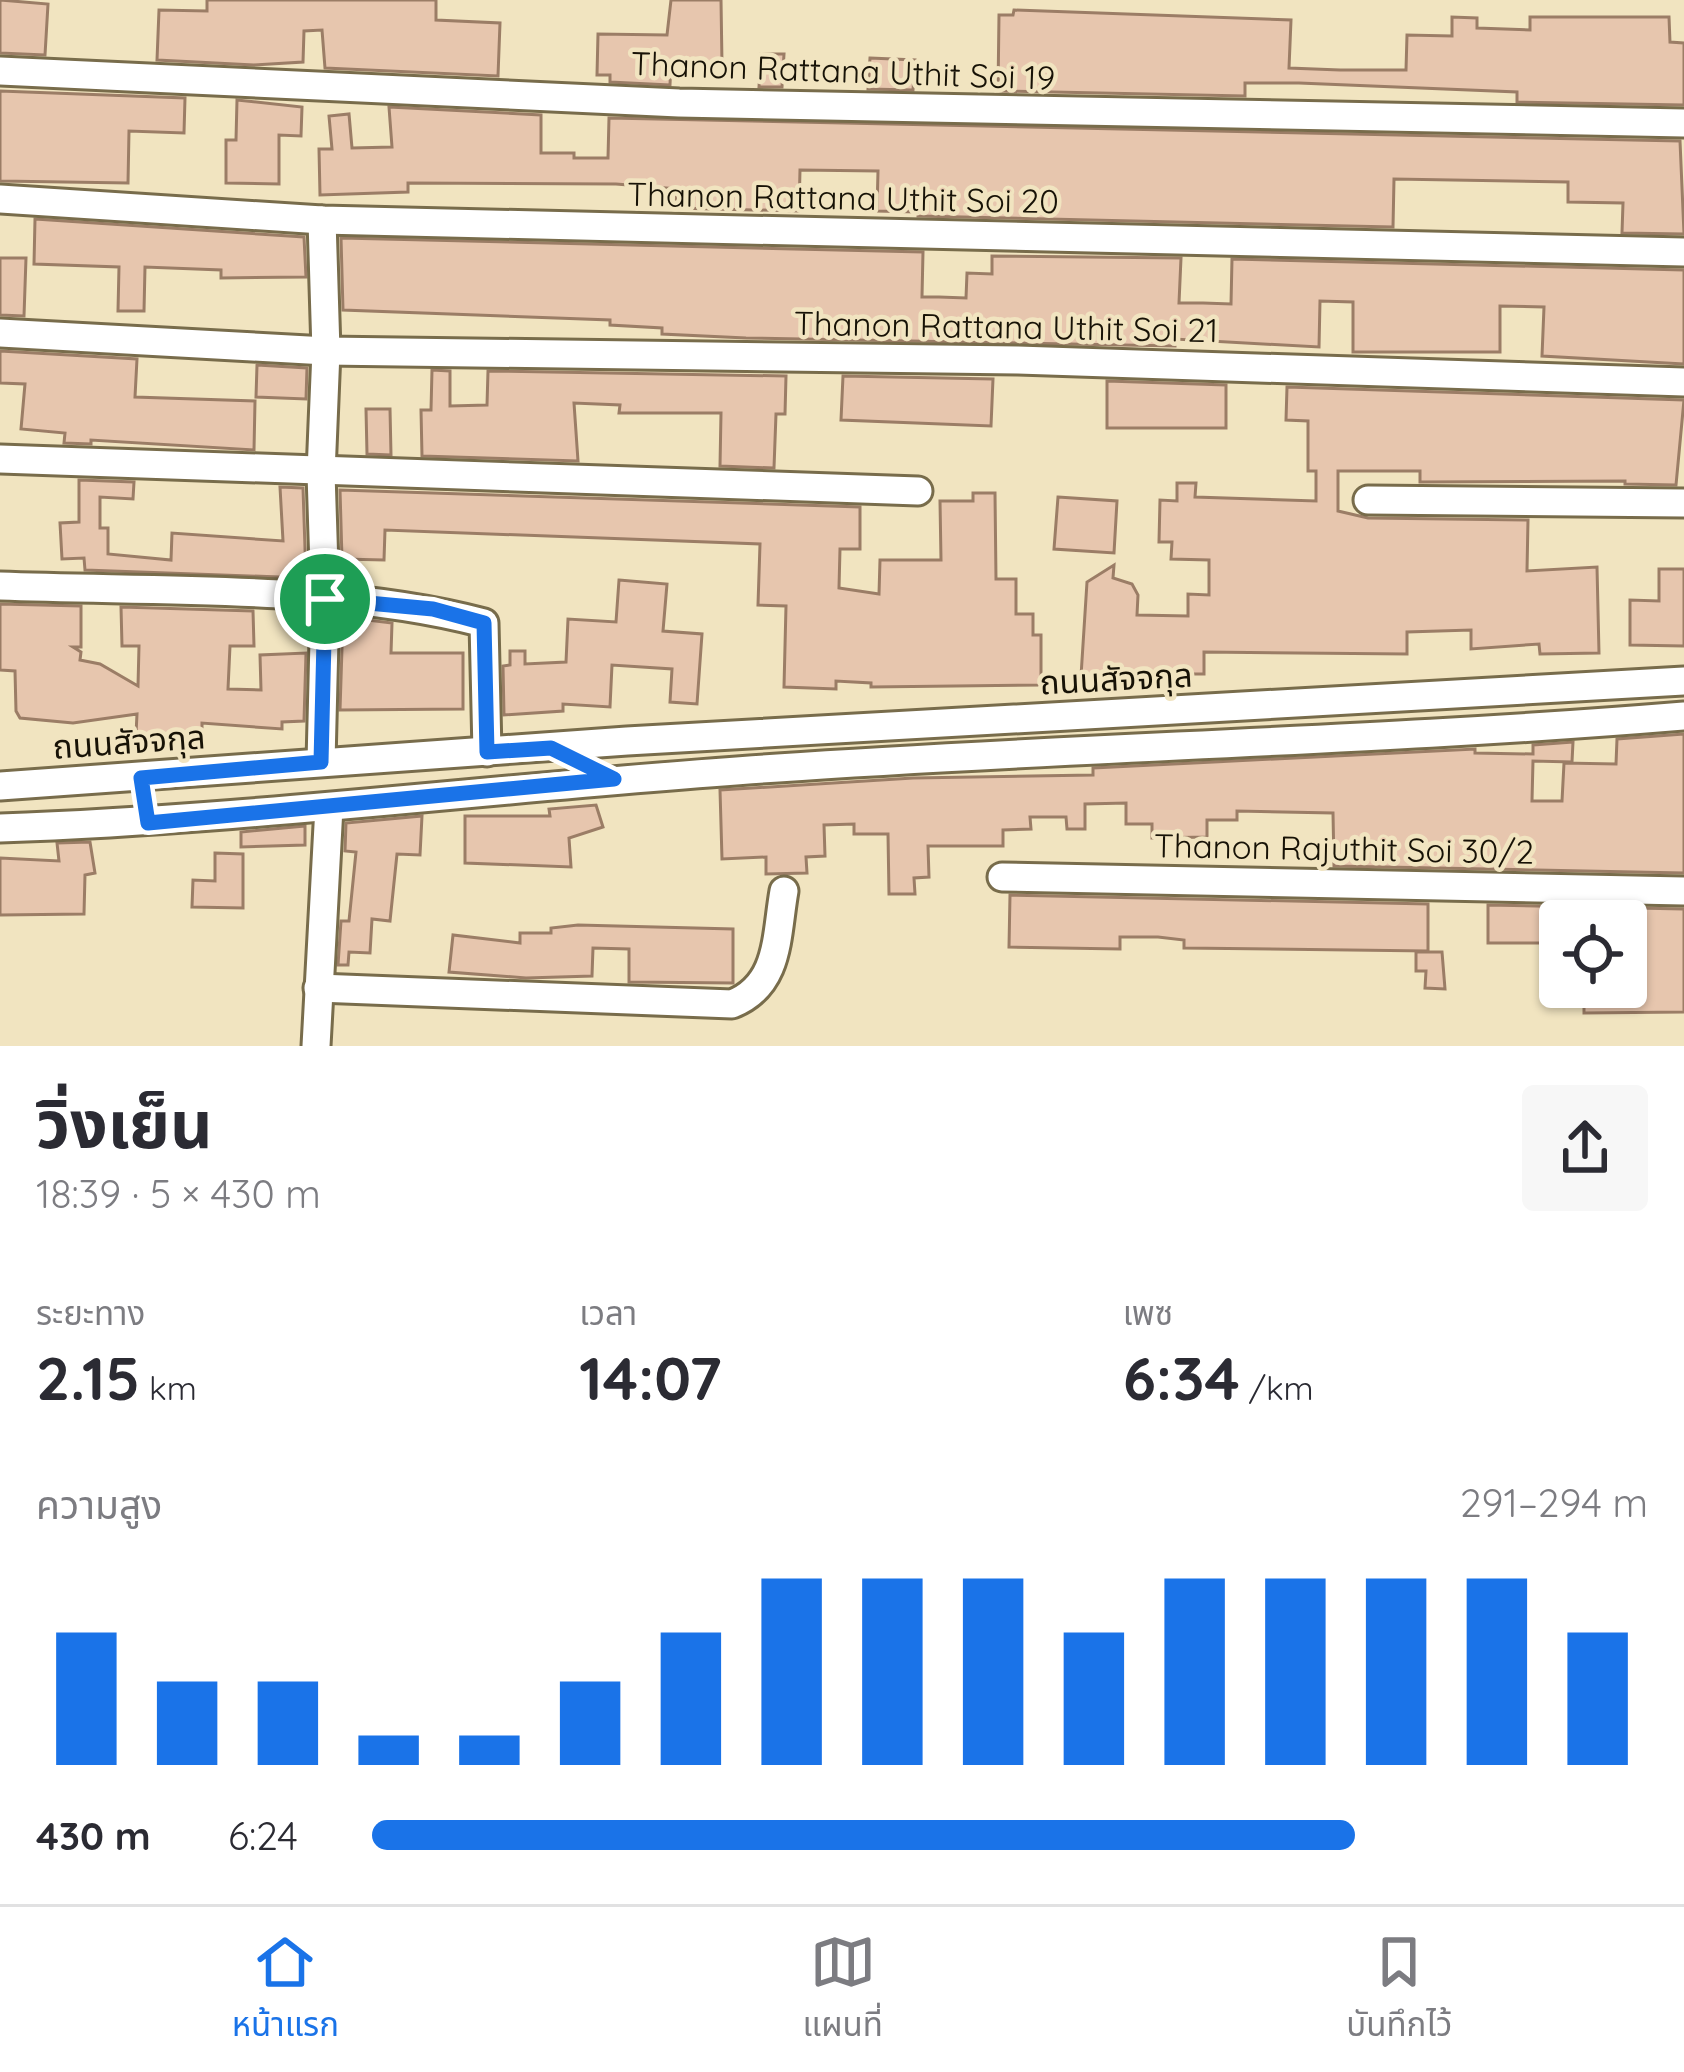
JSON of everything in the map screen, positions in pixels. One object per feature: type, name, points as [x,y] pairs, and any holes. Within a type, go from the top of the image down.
[{"type":"street","name":"Thanon Rattana Uthit Soi 19","points":[[0,71],[701,104],[1684,123]]},
{"type":"street","name":"Thanon Rattana Uthit Soi 20","points":[[0,199],[322,220],[1684,252]]},
{"type":"street","points":[[321,762],[325,599],[320,473],[326,351],[322,220]]},
{"type":"street","name":"Thanon Rattana Uthit Soi 21","points":[[0,333],[326,351],[1018,360],[1684,382]]},
{"type":"street","points":[[0,459],[918,490]]},
{"type":"street","points":[[1367,500],[1684,503]]},
{"type":"street","points":[[0,586],[325,599],[433,609],[484,623],[487,752]]},
{"type":"street","name":"ถนนสัจจกุล","points":[[0,786],[321,762],[1684,681]]},
{"type":"street","name":"ถนนสัจจกุล","points":[[0,828],[148,823],[614,779],[988,753],[1443,735],[1684,716]]},
{"type":"street","name":"ถนนสัจจกุล","points":[[551,748],[614,779]]},
{"type":"street","points":[[141,778],[148,823]]},
{"type":"street","points":[[316,1046],[329,807]]},
{"type":"street","name":"Thanon Rajuthit Soi 30/2","points":[[1002,877],[1684,891]]},
{"type":"street","points":[[318,988],[732,1004],[755,994],[771,971],[784,891]]},
{"type":"building","points":[[0,0],[48,4],[45,55],[0,53]]},
{"type":"building","points":[[207,0],[436,0],[436,20],[500,23],[498,76],[325,68],[322,30],[304,31],[303,62],[254,65],[157,60],[159,10],[207,11]]},
{"type":"building","points":[[671,0],[721,0],[722,64],[671,62],[670,85],[610,82],[610,75],[597,75],[598,34],[667,35]]},
{"type":"building","points":[[1014,10],[1291,20],[1289,68],[1340,70],[1406,70],[1407,35],[1452,36],[1452,17],[1477,18],[1477,28],[1530,30],[1530,17],[1669,17],[1670,42],[1684,43],[1684,105],[1517,102],[1517,92],[1299,83],[1245,83],[1245,96],[998,91],[999,15],[1013,15]]},
{"type":"building","points":[[761,54],[784,54],[782,87],[759,87]]},
{"type":"building","points":[[870,58],[915,60],[913,90],[868,89]]},
{"type":"building","points":[[0,91],[185,98],[184,133],[129,131],[128,183],[0,181]]},
{"type":"building","points":[[237,100],[302,107],[301,136],[279,135],[279,184],[226,183],[226,140],[236,140]]},
{"type":"building","points":[[389,107],[541,115],[541,153],[574,153],[574,158],[608,158],[609,118],[1680,141],[1684,234],[1622,233],[1623,203],[1568,202],[1568,182],[1394,179],[1393,227],[918,216],[918,212],[877,211],[878,171],[800,170],[799,211],[676,208],[677,189],[616,184],[408,183],[408,192],[320,195],[319,149],[332,149],[329,116],[349,114],[352,148],[392,147]]},
{"type":"building","points":[[35,219],[304,237],[306,277],[221,278],[221,270],[145,267],[144,311],[118,311],[119,267],[34,264]]},
{"type":"building","points":[[341,238],[923,252],[922,297],[966,298],[967,273],[992,274],[992,256],[1181,258],[1179,303],[1231,304],[1232,259],[1684,270],[1684,364],[1542,356],[1544,307],[1500,306],[1500,352],[1353,352],[1353,302],[1320,301],[1319,347],[1175,339],[1175,346],[746,338],[662,334],[662,328],[610,325],[610,320],[343,310]]},
{"type":"building","points":[[0,258],[26,258],[24,316],[0,315]]},
{"type":"building","points":[[0,351],[137,359],[135,397],[255,401],[254,450],[91,440],[91,444],[64,443],[65,433],[21,429],[25,384],[0,383]]},
{"type":"building","points":[[257,365],[307,368],[306,399],[256,397]]},
{"type":"building","points":[[432,370],[450,371],[450,406],[487,405],[488,371],[786,376],[785,414],[776,414],[774,468],[720,466],[721,413],[619,413],[620,405],[574,403],[578,461],[422,456],[421,410],[431,410]]},
{"type":"building","points":[[843,376],[993,379],[991,426],[841,420]]},
{"type":"building","points":[[1107,381],[1226,385],[1226,428],[1107,428]]},
{"type":"building","points":[[1287,387],[1684,400],[1676,485],[1420,482],[1420,471],[1338,471],[1338,511],[1368,518],[1528,520],[1527,571],[1597,567],[1599,653],[1540,654],[1539,644],[1471,649],[1471,630],[1407,632],[1407,654],[1204,652],[1204,674],[1185,674],[1185,679],[1081,676],[1087,582],[1114,565],[1113,578],[1132,584],[1138,595],[1137,615],[1188,616],[1188,594],[1209,595],[1209,560],[1171,559],[1172,542],[1159,542],[1160,500],[1177,501],[1177,483],[1196,483],[1195,497],[1316,501],[1316,471],[1308,471],[1308,421],[1286,420]]},
{"type":"building","points":[[366,409],[390,409],[391,455],[367,454]]},
{"type":"building","points":[[79,480],[134,482],[133,499],[100,497],[100,528],[108,528],[108,554],[171,560],[172,533],[283,541],[280,487],[303,488],[306,578],[85,570],[84,558],[62,559],[60,523],[79,522]]},
{"type":"building","points":[[340,490],[860,507],[860,549],[840,549],[839,588],[879,594],[880,560],[941,560],[940,501],[973,501],[973,493],[995,493],[996,579],[1016,579],[1016,614],[1033,614],[1033,635],[1041,635],[1041,685],[871,687],[871,683],[836,681],[836,689],[784,687],[786,606],[758,605],[760,544],[385,530],[384,560],[342,559]]},
{"type":"building","points":[[1058,497],[1117,501],[1114,553],[1054,549]]},
{"type":"building","points":[[1659,569],[1684,569],[1684,646],[1630,645],[1630,600],[1659,601]]},
{"type":"building","points":[[619,580],[667,584],[663,631],[702,634],[697,704],[670,702],[672,669],[612,665],[610,707],[563,704],[563,711],[504,715],[503,666],[510,665],[510,651],[525,651],[525,664],[566,662],[568,619],[616,622]]},
{"type":"building","points":[[0,604],[81,606],[81,647],[73,647],[81,652],[80,660],[100,664],[138,686],[139,646],[122,646],[121,607],[253,611],[254,646],[230,646],[228,689],[261,690],[260,655],[306,653],[304,721],[282,722],[282,729],[202,723],[202,736],[136,734],[137,714],[73,723],[20,718],[15,671],[0,670]]},
{"type":"building","points":[[343,617],[392,623],[391,653],[463,653],[463,709],[340,710]]},
{"type":"building","points":[[1684,734],[1684,873],[1334,866],[1333,813],[1237,811],[1237,820],[1207,820],[1207,837],[1152,838],[1152,824],[1126,824],[1126,803],[1085,804],[1085,829],[1067,829],[1066,817],[1030,817],[1031,829],[1003,830],[1003,846],[928,846],[929,877],[914,878],[915,894],[889,894],[888,834],[854,834],[854,824],[824,825],[825,856],[806,857],[807,873],[766,874],[766,857],[722,859],[720,790],[913,778],[1093,775],[1093,768],[1475,749],[1475,753],[1533,754],[1533,745],[1573,742],[1572,762],[1533,761],[1532,801],[1562,801],[1564,763],[1616,764],[1617,739]]},
{"type":"building","points":[[596,805],[603,827],[569,838],[571,867],[465,863],[465,816],[550,816],[549,809]]},
{"type":"building","points":[[422,816],[420,855],[397,854],[390,921],[372,919],[370,953],[349,952],[348,965],[338,965],[341,921],[349,921],[356,852],[345,851],[346,823]]},
{"type":"building","points":[[305,826],[305,845],[241,847],[241,832]]},
{"type":"building","points":[[90,842],[95,873],[85,875],[84,914],[0,915],[0,858],[59,861],[57,843]]},
{"type":"building","points":[[215,853],[243,854],[243,908],[192,907],[193,880],[215,881]]},
{"type":"building","points":[[1010,895],[1428,904],[1428,951],[1184,948],[1184,940],[1158,937],[1120,937],[1120,949],[1009,947]]},
{"type":"building","points":[[1488,905],[1539,906],[1539,943],[1488,943]]},
{"type":"building","points":[[1647,908],[1684,909],[1684,1012],[1584,1013],[1584,1008],[1647,1008]]},
{"type":"building","points":[[551,928],[733,929],[733,983],[629,982],[629,949],[593,948],[592,976],[526,978],[449,972],[453,935],[520,943],[520,933],[551,933]]},
{"type":"building","points":[[1416,952],[1442,952],[1445,989],[1425,988],[1426,971],[1416,971]]},
{"type":"route","points":[[325,599],[433,609],[484,623],[487,752],[551,748],[614,779],[148,823],[141,778],[321,762],[325,599]]}]
